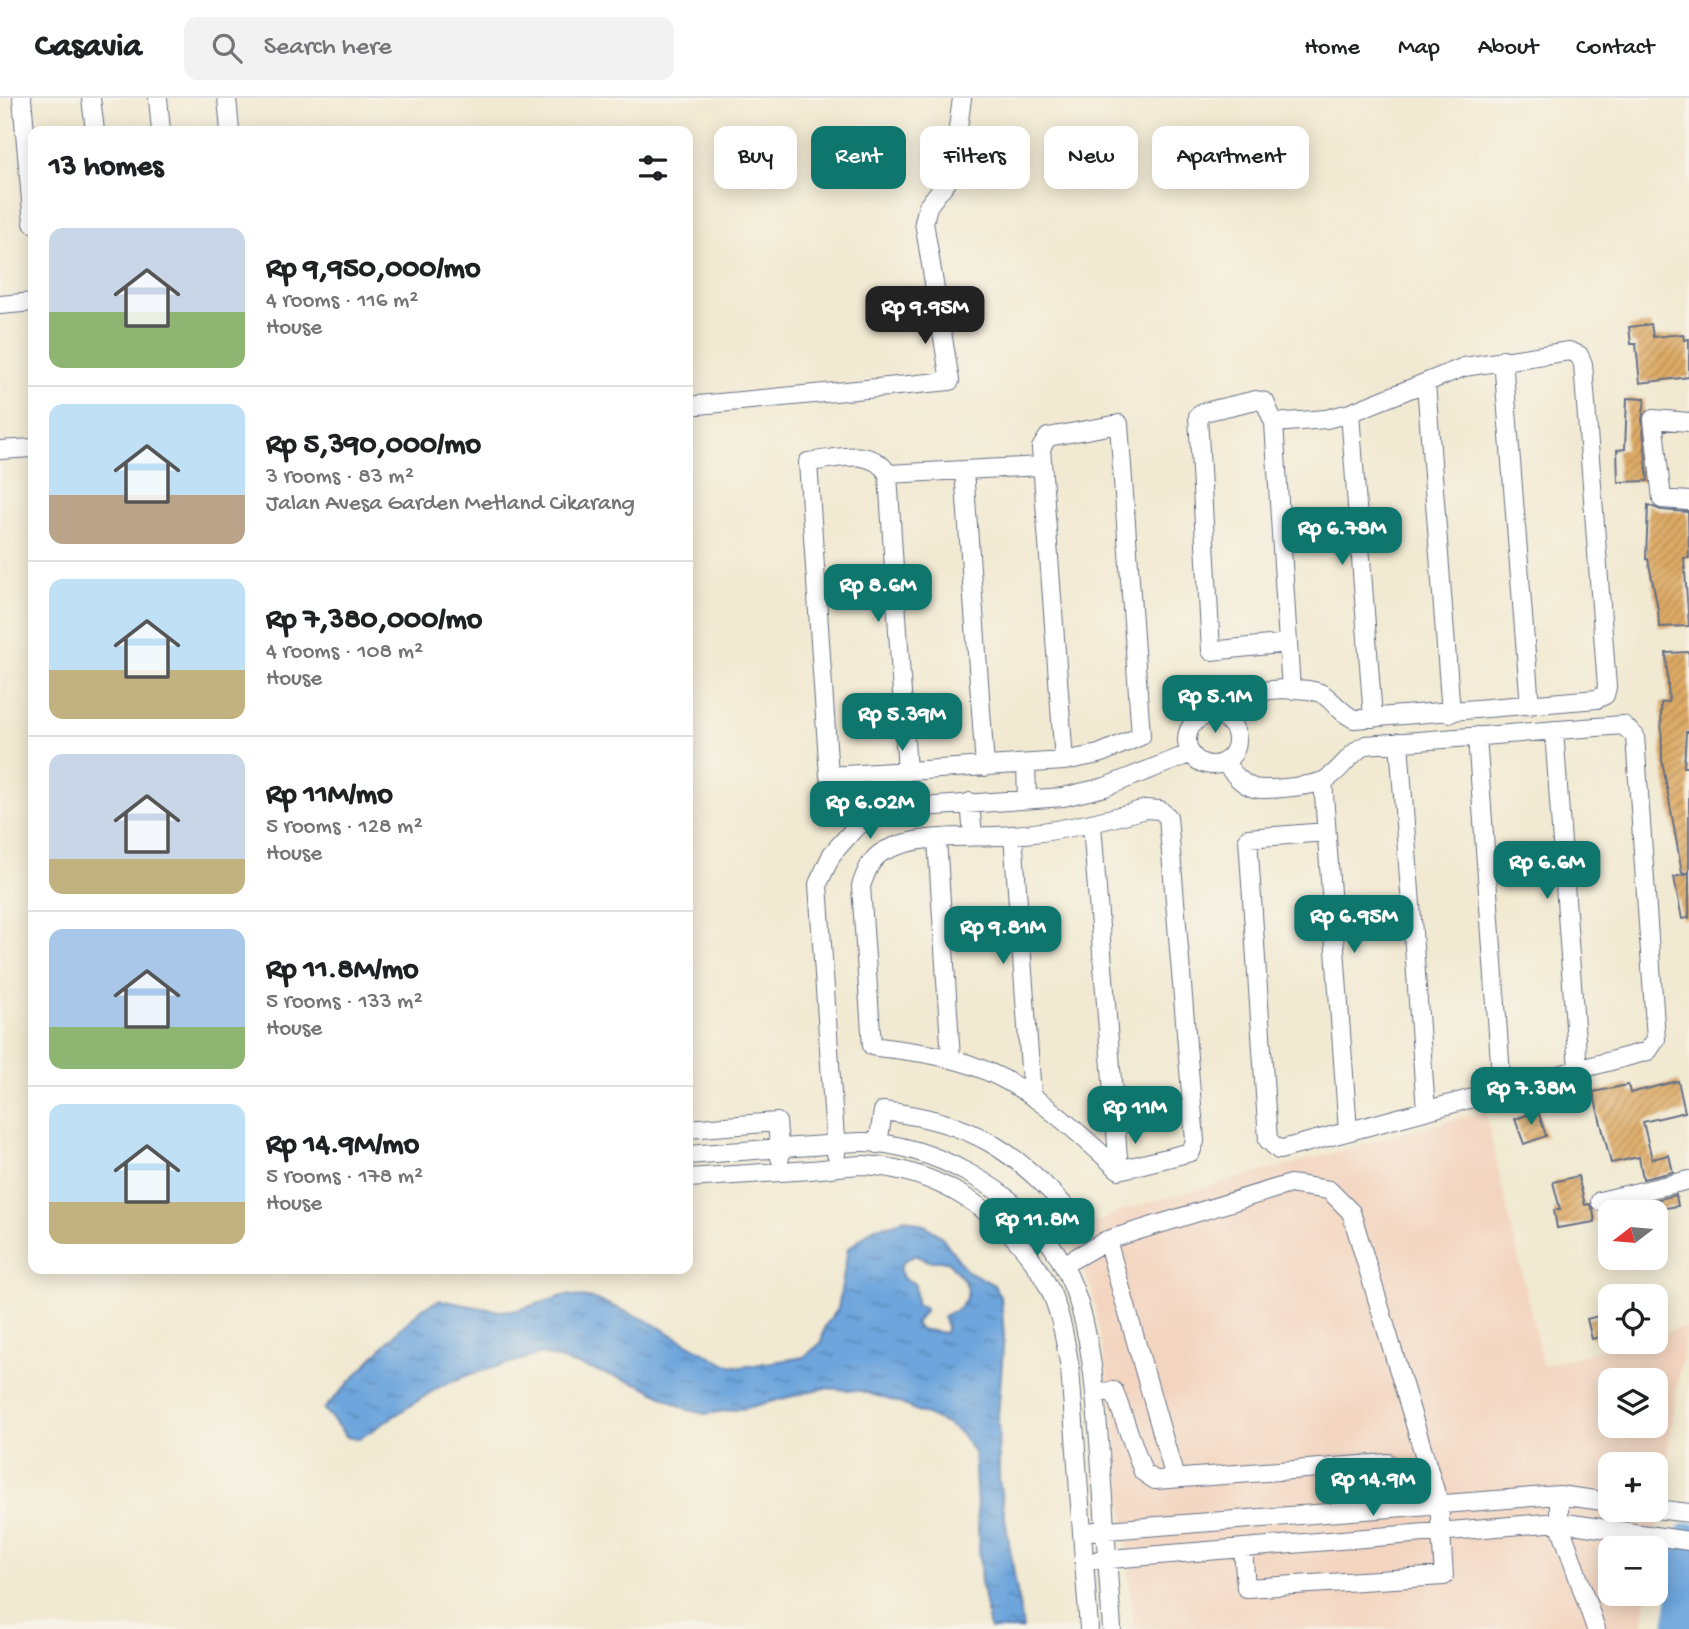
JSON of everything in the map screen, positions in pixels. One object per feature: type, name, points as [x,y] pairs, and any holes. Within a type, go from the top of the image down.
[{"type":"street","points":[[22,98],[28,166]]},
{"type":"street","points":[[91,98],[94,126]]},
{"type":"street","points":[[158,98],[161,126]]},
{"type":"street","points":[[227,98],[230,126]]},
{"type":"street","points":[[693,406],[950,381],[924,217],[928,206],[951,175],[962,98]]},
{"type":"street","points":[[0,305],[28,303]]},
{"type":"street","points":[[1225,718],[1237,700],[1252,693],[1310,690],[1324,696],[1340,713],[1354,719],[1597,699],[1605,695],[1607,687],[1583,364],[1578,355],[1569,352],[1503,359],[1464,367],[1350,413],[1326,419],[1274,423]]},
{"type":"street","points":[[1503,359],[1530,706]]},
{"type":"street","points":[[1426,383],[1451,713]]},
{"type":"street","points":[[1288,643],[1211,651],[1196,426],[1198,416],[1205,412],[1256,400],[1265,402],[1274,423],[1288,643],[1290,690]]},
{"type":"street","points":[[1350,413],[1373,718]]},
{"type":"street","points":[[1689,422],[1653,419],[1662,499],[1689,501]]},
{"type":"street","points":[[907,772],[888,474],[880,461],[863,456],[808,462],[829,776],[907,772],[1064,761],[1099,754],[1141,736],[1119,424],[1048,437],[1041,448],[1064,761]]},
{"type":"street","points":[[0,450],[28,448]]},
{"type":"street","points":[[888,474],[1041,466]]},
{"type":"street","points":[[964,470],[985,767]]},
{"type":"street","points":[[1212,714],[1225,718],[1234,727],[1238,740],[1235,754],[1225,763],[1212,766],[1199,763],[1189,754],[1186,740],[1189,727],[1199,718],[1212,714]]},
{"type":"street","points":[[1225,763],[1240,781],[1255,788],[1309,785],[1323,781],[1338,771],[1352,752],[1366,745],[1623,725],[1635,736],[1656,1039],[1648,1051],[1279,1150],[1268,1140],[1248,838],[1326,832]]},
{"type":"street","points":[[1554,730],[1578,1069]]},
{"type":"street","points":[[1476,736],[1502,1090]]},
{"type":"street","points":[[1399,742],[1426,1110]]},
{"type":"street","points":[[837,1168],[818,884],[832,854],[855,828],[881,810],[1063,797],[1105,787],[1189,754]]},
{"type":"street","points":[[1026,764],[1027,799]]},
{"type":"street","points":[[1323,781],[1348,1131]]},
{"type":"street","points":[[970,802],[973,836]]},
{"type":"street","points":[[1145,809],[1160,810],[1168,817],[1195,1141],[1191,1152],[1119,1170],[1031,1095],[989,1072],[951,1059],[872,1046],[860,886],[868,865],[881,853],[899,845],[937,839],[1013,835],[1092,825],[1145,809]]},
{"type":"street","points":[[1092,825],[1119,1170]]},
{"type":"street","points":[[1013,835],[1031,1095]]},
{"type":"street","points":[[937,839],[951,1059]]},
{"type":"street","points":[[878,1144],[883,1111],[916,1115],[1009,1151],[1041,1179],[1074,1216],[1047,1237]]},
{"type":"street","points":[[693,1129],[777,1122],[781,1172]]},
{"type":"street","points":[[693,1155],[863,1142],[907,1148],[947,1162],[981,1180],[1014,1204],[1047,1237],[1063,1265],[1086,1319],[1095,1393],[1112,1629]]},
{"type":"street","points":[[693,1178],[863,1165],[902,1171],[938,1183],[999,1222],[1028,1251],[1049,1287],[1063,1325],[1070,1368],[1089,1629]]},
{"type":"street","points":[[1604,1200],[1689,1180]]},
{"type":"street","points":[[1063,1265],[1107,1240],[1290,1184],[1329,1190],[1351,1212],[1439,1504],[1444,1576],[1246,1588],[1244,1548]]},
{"type":"street","points":[[1107,1240],[1175,1478]]},
{"type":"street","points":[[1095,1393],[1114,1391],[1143,1472],[1155,1480],[1388,1463],[1392,1508]]},
{"type":"street","points":[[1082,1532],[1559,1495],[1598,1500]]},
{"type":"street","points":[[1559,1495],[1559,1522],[1596,1629]]},
{"type":"street","points":[[1668,1510],[1689,1513]]},
{"type":"street","points":[[1084,1561],[1559,1522],[1689,1541]]},
{"type":"shaded area","points":[[1485,1111],[1543,1366],[1598,1350],[1598,1354],[1668,1354],[1668,1331],[1686,1326],[1668,1452],[1598,1452],[1598,1522],[1658,1522],[1656,1536],[1598,1536],[1598,1606],[1645,1606],[1642,1629],[1134,1629],[1115,1419],[1092,1291],[1070,1236],[1123,1210]]},
{"type":"green space","points":[[1689,1528],[1689,1629],[1675,1629]]},
{"type":"water","points":[[904,1218],[926,1226],[942,1237],[966,1270],[994,1285],[1001,1299],[1004,1335],[998,1416],[999,1481],[1023,1629],[990,1629],[981,1582],[974,1452],[961,1434],[947,1424],[897,1402],[861,1391],[824,1388],[746,1408],[705,1414],[686,1409],[642,1385],[542,1354],[468,1375],[439,1387],[359,1439],[347,1437],[324,1409],[401,1328],[423,1308],[439,1300],[499,1311],[518,1310],[566,1295],[595,1299],[646,1320],[725,1364],[742,1367],[804,1357],[821,1343],[825,1326],[838,1309],[848,1249],[875,1227],[894,1224]],"holes":[[[914,1255],[928,1261],[948,1261],[968,1289],[964,1302],[943,1317],[947,1326],[945,1333],[919,1329],[915,1323],[925,1311],[924,1307],[916,1304],[915,1284],[903,1278],[900,1270],[903,1262]]]},
{"type":"building","points":[[1651,324],[1653,337],[1683,334],[1684,340],[1689,339],[1689,377],[1640,383],[1636,344],[1631,344],[1629,327]]},
{"type":"building","points":[[1627,398],[1645,399],[1642,420],[1648,481],[1618,482],[1617,450],[1625,449]]},
{"type":"building","points":[[1648,505],[1661,510],[1688,512],[1689,558],[1684,558],[1689,626],[1659,627],[1658,609],[1646,559]]},
{"type":"building","points":[[1689,652],[1689,732],[1686,732],[1684,767],[1689,767],[1689,873],[1682,873],[1662,760],[1661,703],[1669,702],[1666,653]]},
{"type":"building","points":[[1689,874],[1689,918],[1682,919],[1674,877]]},
{"type":"building","points":[[1678,1081],[1685,1112],[1643,1122],[1652,1159],[1669,1155],[1673,1172],[1643,1179],[1639,1157],[1611,1163],[1593,1092],[1628,1085],[1630,1093]]},
{"type":"building","points":[[1538,1111],[1546,1136],[1524,1144],[1515,1119]]},
{"type":"building","points":[[1578,1176],[1585,1205],[1589,1204],[1593,1210],[1595,1222],[1557,1228],[1554,1210],[1560,1209],[1553,1182]]},
{"type":"building","points":[[1676,1195],[1678,1206],[1668,1208],[1668,1200],[1655,1200]]},
{"type":"building","points":[[1598,1316],[1598,1337],[1592,1339],[1587,1319]]},
{"type":"waterway","points":[[1679,1629],[1689,1538]]}]
